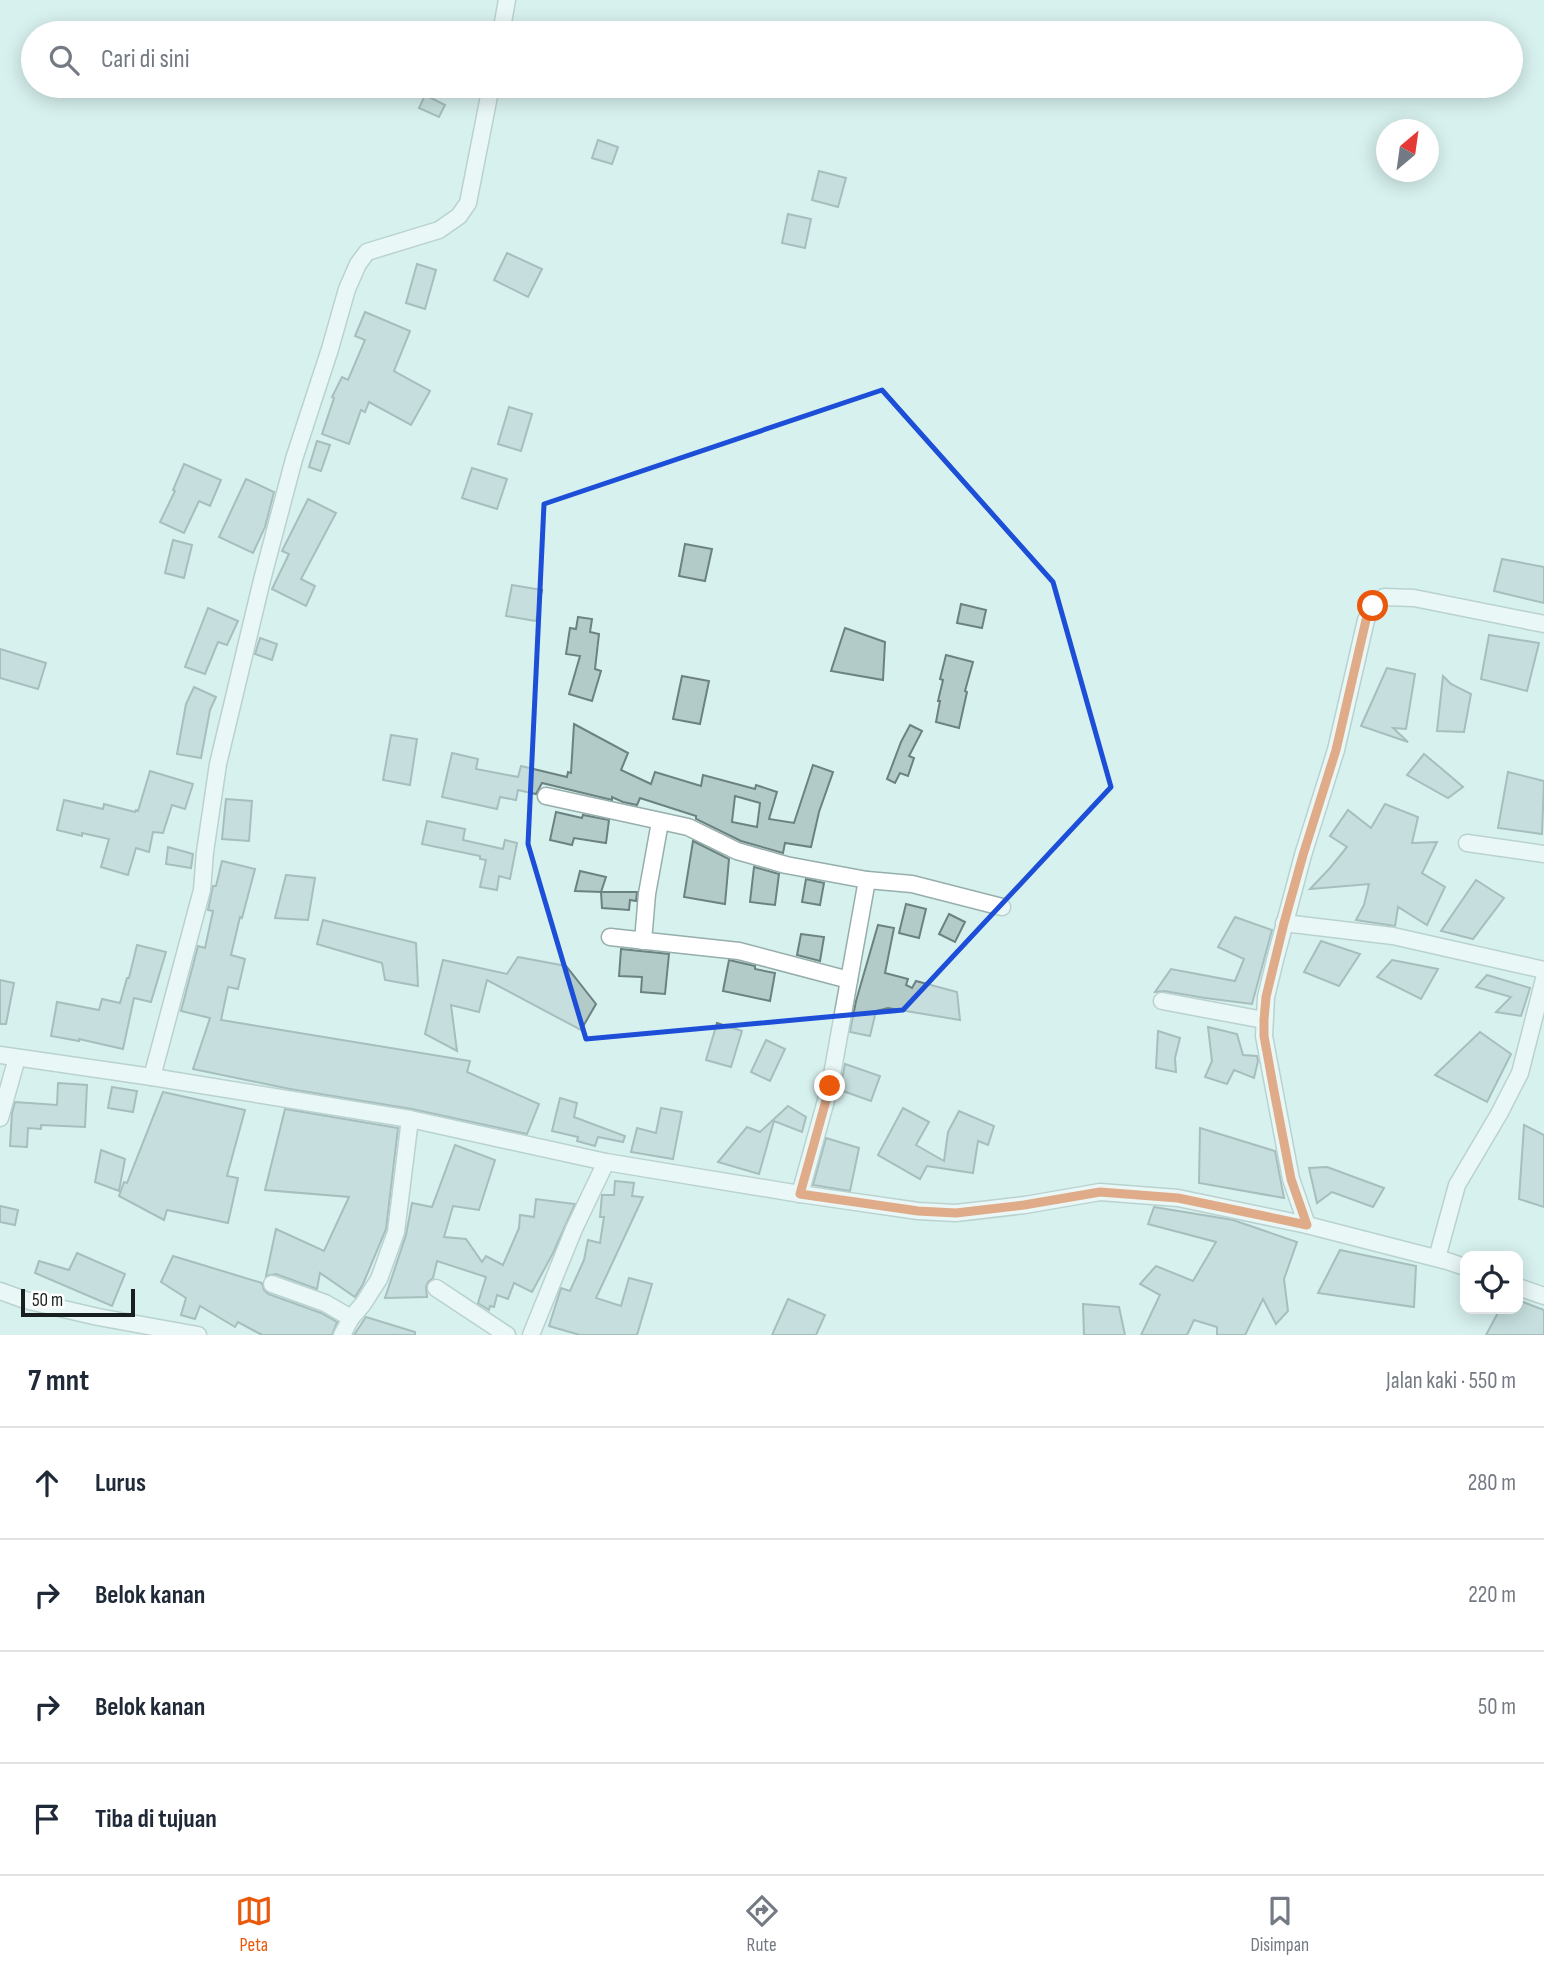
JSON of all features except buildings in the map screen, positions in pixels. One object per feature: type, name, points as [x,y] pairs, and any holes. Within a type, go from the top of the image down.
[{"type":"street","points":[[503,21],[507,0]]},
{"type":"street","points":[[152,1077],[202,890],[218,764],[262,580],[294,459],[348,289],[358,264],[367,252],[439,230],[459,216],[468,203],[489,98]]},
{"type":"street","points":[[1307,1225],[1291,1179],[1264,1036],[1266,997],[1303,855],[1336,750],[1366,620],[1373,606],[1384,597],[1414,598],[1544,624]]},
{"type":"street","points":[[546,796],[688,827],[737,851],[786,865],[867,880],[912,884],[1002,907]]},
{"type":"street","points":[[643,941],[647,894],[660,822]]},
{"type":"street","points":[[1467,843],[1544,854]]},
{"type":"street","points":[[800,1194],[830,1086],[867,880]]},
{"type":"street","points":[[1284,923],[1393,936],[1544,970]]},
{"type":"street","points":[[610,937],[739,951],[849,980]]},
{"type":"street","points":[[1437,1258],[1457,1185],[1520,1073],[1544,979]]},
{"type":"street","points":[[1162,1000],[1264,1020]]},
{"type":"street","points":[[0,1055],[410,1119],[606,1161],[918,1211],[956,1213],[1100,1192],[1178,1198],[1307,1225],[1460,1266]]},
{"type":"street","points":[[0,1118],[17,1058]]},
{"type":"street","points":[[342,1335],[379,1279],[397,1232],[410,1119]]},
{"type":"street","points":[[531,1335],[606,1161]]},
{"type":"street","points":[[272,1284],[324,1303],[351,1318]]},
{"type":"street","points":[[436,1288],[507,1335]]},
{"type":"street","points":[[1523,1289],[1544,1296]]},
{"type":"street","points":[[0,1291],[25,1300],[98,1317],[198,1335]]},
{"type":"highlighted area","points":[[882,390],[1053,582],[1111,787],[903,1010],[586,1039],[528,844],[544,504]]},
{"type":"route","points":[[830,1086],[800,1194],[918,1211],[956,1213],[1100,1192],[1178,1198],[1307,1225],[1291,1179],[1264,1036],[1266,997],[1303,855],[1336,750],[1366,620],[1373,606]]}]
